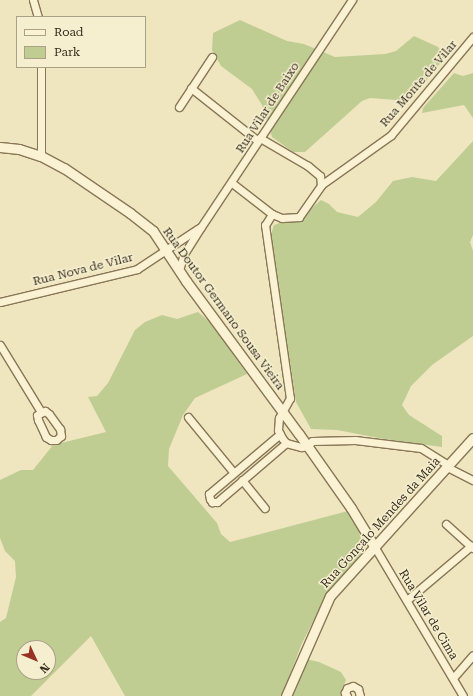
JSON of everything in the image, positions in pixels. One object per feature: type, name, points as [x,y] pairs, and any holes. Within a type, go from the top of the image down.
[{"type":"street","points":[[33,0],[38,16]]},
{"type":"street","name":"Rua Vilar de Baixo","points":[[179,270],[184,254],[201,227],[232,183],[352,0]]},
{"type":"street","name":"Rua Monte de Vilar","points":[[232,183],[272,214],[282,218],[299,217],[321,185],[391,135],[473,37]]},
{"type":"street","points":[[179,107],[212,57]]},
{"type":"street","points":[[41,68],[41,156]]},
{"type":"street","points":[[191,88],[259,140],[308,166],[320,176],[321,185]]},
{"type":"street","name":"Rua Doutor Germano Sousa Vieira","points":[[0,147],[19,149],[41,156],[64,168],[147,226],[167,251],[179,270],[352,508],[374,546]]},
{"type":"street","points":[[272,214],[265,225],[290,398],[279,418],[278,430],[286,443],[301,447],[308,446],[312,441],[355,440],[422,448],[447,466],[473,480]]},
{"type":"street","name":"Rua Vilar de Baixo","points":[[167,251],[201,227]]},
{"type":"street","name":"Rua Nova de Vilar","points":[[0,302],[137,269],[167,251]]},
{"type":"street","points":[[0,345],[41,412]]},
{"type":"street","points":[[188,417],[234,473]]},
{"type":"street","points":[[280,434],[209,494],[212,502],[217,502],[286,443]]},
{"type":"street","name":"Rua Gonçalo Mendes da Maia","points":[[286,696],[330,596],[473,438]]},
{"type":"street","points":[[242,480],[265,508]]},
{"type":"street","points":[[407,600],[472,547],[446,524]]},
{"type":"street","name":"Rua Vilar de Cima","points":[[374,546],[463,696]]},
{"type":"street","points":[[453,678],[473,654]]},
{"type":"street","points":[[347,696],[345,693],[347,688],[353,686],[358,690],[359,695]]},
{"type":"green space","points":[[240,20],[287,41],[304,44],[335,57],[385,54],[396,51],[414,36],[438,47],[446,56],[410,101],[370,98],[362,101],[305,152],[293,152],[272,137],[262,105],[252,89],[221,66],[212,50],[213,33]]},
{"type":"green space","points":[[454,73],[463,76],[473,73],[473,118],[464,105],[422,113],[423,108]]},
{"type":"green space","points":[[473,141],[473,235],[470,242],[473,251],[473,336],[432,365],[411,386],[402,405],[409,415],[442,436],[442,447],[384,439],[337,430],[311,429],[296,402],[277,276],[269,240],[274,225],[285,221],[297,221],[321,200],[329,204],[337,212],[358,217],[376,202],[393,181],[412,177],[436,181]]},
{"type":"green space","points":[[198,312],[211,323],[247,374],[195,398],[183,415],[169,449],[168,466],[217,523],[221,534],[230,542],[348,511],[358,528],[364,550],[325,598],[302,643],[282,696],[125,696],[91,636],[56,671],[56,640],[16,640],[16,680],[47,680],[31,696],[0,696],[0,622],[6,618],[16,577],[15,561],[5,551],[0,538],[0,480],[21,470],[33,470],[53,445],[106,432],[88,397],[97,396],[108,383],[135,330],[145,322],[162,315],[177,319]]},
{"type":"green space","points":[[306,659],[319,662],[341,672],[346,680],[342,690],[343,696],[291,696]]}]
